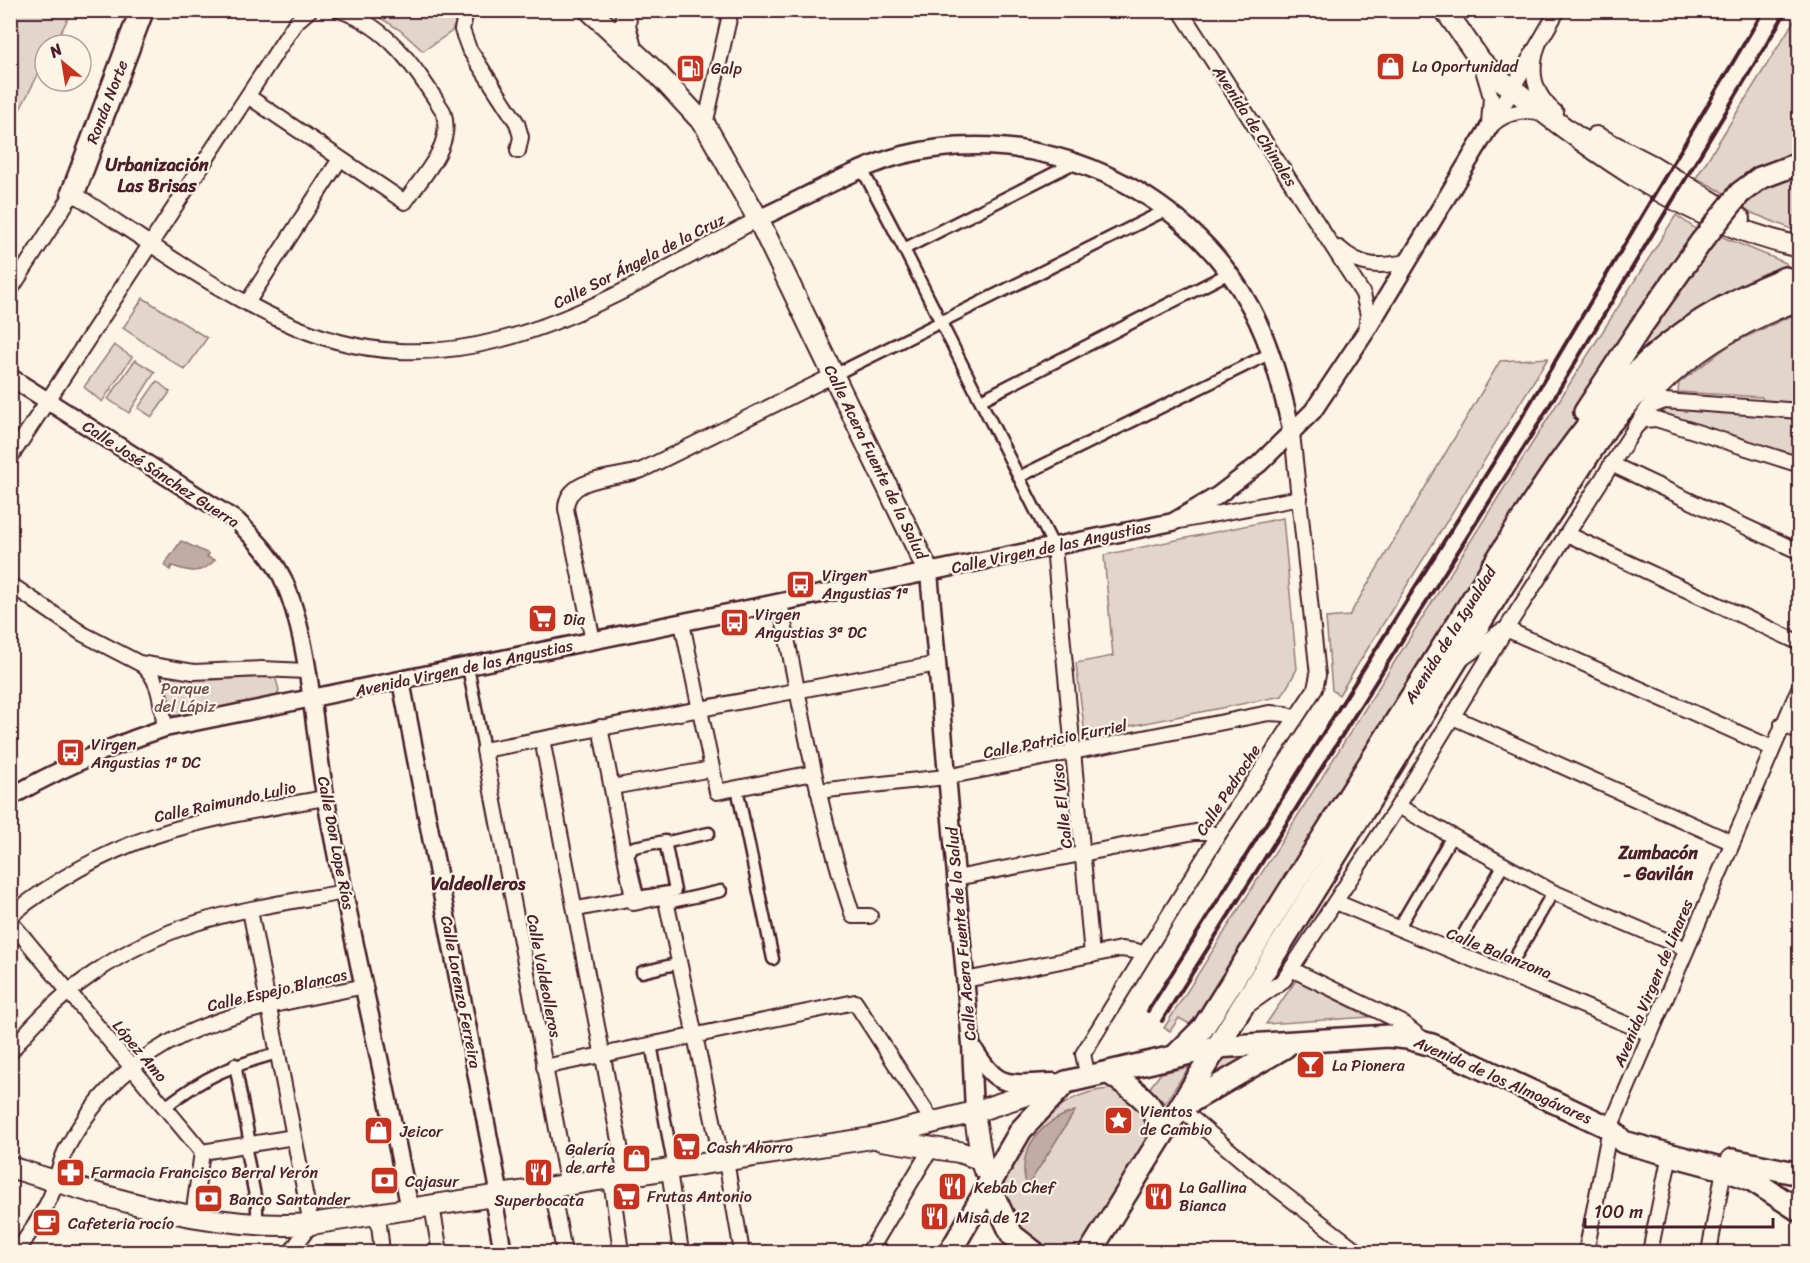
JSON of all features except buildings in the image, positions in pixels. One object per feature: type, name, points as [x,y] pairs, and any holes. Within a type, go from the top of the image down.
[{"type":"highway","name":"Ronda Norte","points":[[73,194],[142,14]]},
{"type":"main road","name":"Calle Acera Fuente de la Salud","points":[[589,10],[671,87],[705,125],[758,219],[929,573]]},
{"type":"main road","points":[[627,10],[626,36],[631,48]]},
{"type":"main road","points":[[1445,10],[1480,60],[1512,89],[1642,182],[1730,227],[1800,247]]},
{"type":"main road","points":[[1544,112],[1654,167],[1776,240]]},
{"type":"main road","points":[[1531,506],[1550,466],[1610,372],[1701,242],[1740,193],[1760,178],[1800,163]]},
{"type":"main road","name":"Avenida de la Igualdad","points":[[1177,1054],[1203,1028],[1531,506],[1593,418],[1651,358],[1714,313],[1792,291]]},
{"type":"main road","name":"Avenida de la Igualdad","points":[[1090,1252],[1584,459],[1632,398],[1662,369],[1703,338],[1750,310],[1792,291]]},
{"type":"main road","name":"Avenida de los Almogávares","points":[[1216,1047],[1388,1036],[1407,1038],[1432,1045],[1610,1128],[1627,1130],[1760,1167],[1800,1174]]},
{"type":"main road","points":[[1180,1108],[1261,1058],[1291,1044]]},
{"type":"main road","points":[[10,1167],[193,1217],[283,1226],[311,1224],[872,1138],[974,1112],[1066,1082],[1177,1054],[1216,1047]]},
{"type":"main road","points":[[1109,1072],[1149,1103],[1160,1122],[1161,1137]]},
{"type":"main road","points":[[950,1252],[1021,1130],[1066,1082]]},
{"type":"main road","points":[[974,1112],[980,1159],[988,1184],[1012,1235],[1034,1252]]},
{"type":"main road","name":"Avenida de los Almogávares","points":[[1610,1128],[1623,1142],[1724,1169],[1752,1180],[1800,1211]]},
{"type":"main road","points":[[872,1138],[959,1152],[980,1159]]},
{"type":"street","points":[[10,458],[152,245],[296,22],[310,10]]},
{"type":"street","points":[[249,97],[405,202],[443,145],[448,132],[447,122],[443,111],[400,48],[361,20],[339,10]]},
{"type":"street","points":[[466,10],[462,30],[469,49],[517,123],[521,137],[518,151]]},
{"type":"street","points":[[705,125],[731,10]]},
{"type":"street","name":"Avenida de Chinales","points":[[1180,10],[1363,294],[1368,315],[1365,333]]},
{"type":"street","points":[[1407,262],[1558,10]]},
{"type":"street","points":[[1538,45],[1531,70],[1535,85],[1551,109],[1569,124]]},
{"type":"street","points":[[1480,60],[1491,97],[1487,131]]},
{"type":"street","points":[[1487,131],[1497,121],[1516,113],[1544,112]]},
{"type":"street","points":[[758,219],[902,155],[942,148],[995,146],[1076,162],[1133,187],[1168,209],[1202,241],[1229,273],[1251,308],[1271,353],[1292,433]]},
{"type":"street","points":[[247,303],[340,159]]},
{"type":"street","points":[[904,249],[1076,162]]},
{"type":"street","points":[[863,171],[1054,547]]},
{"type":"street","points":[[10,291],[73,194]]},
{"type":"street","name":"Calle Sor Ángela de la Cruz","points":[[73,194],[247,303],[316,335],[381,350],[446,350],[478,347],[543,327],[589,308],[758,219]]},
{"type":"street","points":[[593,641],[566,509],[566,499],[572,489],[582,484],[642,470],[1168,209]]},
{"type":"street","name":"Avenida de Chinales","points":[[1330,241],[1355,261],[1364,264],[1374,266],[1407,262]]},
{"type":"street","name":"Calle Virgen de las Angustias","points":[[1173,522],[1217,496],[1259,464],[1313,411],[1365,333],[1407,262]]},
{"type":"street","points":[[981,400],[1229,273]]},
{"type":"street","name":"Avenida de la Igualdad","points":[[1238,1012],[1284,980],[1292,969],[1398,806],[1506,628],[1631,430],[1660,389],[1700,354],[1750,324],[1792,291]]},
{"type":"street","points":[[1019,477],[1271,353]]},
{"type":"street","name":"Calle José Sánchez Guerra","points":[[10,377],[237,521],[257,541],[282,577],[294,610],[311,700]]},
{"type":"street","points":[[1643,413],[1652,404],[1665,401],[1800,411]]},
{"type":"street","points":[[1631,430],[1641,422],[1652,418],[1800,465]]},
{"type":"street","name":"Calle Pedroche","points":[[1088,1077],[1083,1054],[1217,837],[1315,689],[1318,675],[1292,433]]},
{"type":"street","points":[[1611,464],[1800,552]]},
{"type":"street","name":"Calle Virgen de las Angustias","points":[[929,573],[1300,498]]},
{"type":"street","points":[[1567,534],[1800,643]]},
{"type":"street","name":"Calle El Viso","points":[[1054,547],[1092,955]]},
{"type":"street","name":"Avenida Virgen de las Angustias","points":[[10,797],[62,767],[112,745],[165,728],[929,573]]},
{"type":"street","name":"Calle Acera Fuente de la Salud","points":[[929,573],[966,980],[974,1112]]},
{"type":"street","points":[[10,584],[83,634],[148,669],[157,685],[165,728]]},
{"type":"street","points":[[780,603],[813,772],[836,866],[853,916],[870,916]]},
{"type":"street","points":[[682,623],[717,792],[813,772]]},
{"type":"street","points":[[1506,628],[1772,748]]},
{"type":"street","name":"Avenida de la Igualdad","points":[[1459,660],[1506,628]]},
{"type":"street","points":[[139,663],[194,672],[262,669],[306,671]]},
{"type":"street","points":[[484,750],[937,664]]},
{"type":"street","name":"Calle Valdeolleros","points":[[468,667],[544,1067],[560,1187],[564,1252]]},
{"type":"street","name":"Calle Lorenzo Ferreira","points":[[401,681],[497,1197],[503,1252]]},
{"type":"street","name":"Avenida Virgen de Linares","points":[[1587,1252],[1610,1128],[1800,686]]},
{"type":"street","name":"Calle Don Lope Ríos","points":[[311,700],[325,798],[410,1210]]},
{"type":"street","name":"Calle Patricio Furriel","points":[[818,791],[946,777],[1269,712],[1286,714],[1295,719]]},
{"type":"street","points":[[1453,717],[1731,842]]},
{"type":"street","points":[[1782,724],[1800,732]]},
{"type":"street","points":[[600,727],[638,897],[675,891],[665,843]]},
{"type":"street","points":[[542,739],[604,1054],[619,1178],[621,1252]]},
{"type":"street","points":[[612,787],[712,769]]},
{"type":"street","points":[[736,788],[773,959]]},
{"type":"street","name":"Calle Raimundo Lulio","points":[[10,916],[80,867],[129,843],[182,826],[325,798]]},
{"type":"street","points":[[1398,806],[1553,892],[1686,949]]},
{"type":"street","points":[[956,878],[1195,832],[1209,832],[1217,837]]},
{"type":"street","points":[[627,851],[709,833]]},
{"type":"street","points":[[1398,929],[1452,836]]},
{"type":"street","points":[[627,851],[634,903],[665,896],[742,1252]]},
{"type":"street","points":[[1453,952],[1504,864]]},
{"type":"street","points":[[667,903],[721,891]]},
{"type":"street","points":[[10,1053],[31,1026],[70,992],[108,964],[151,940],[196,923],[344,892]]},
{"type":"street","points":[[1506,973],[1553,892]]},
{"type":"street","points":[[577,909],[633,898]]},
{"type":"street","name":"Calle Balanzona","points":[[1336,902],[1650,1034]]},
{"type":"street","points":[[250,910],[311,1224],[290,1252]]},
{"type":"street","name":"López Amo","points":[[13,930],[70,992],[202,1152]]},
{"type":"street","points":[[966,980],[1121,949],[1143,954]]},
{"type":"street","points":[[642,972],[680,963]]},
{"type":"street","points":[[1292,969],[1401,1022],[1432,1045]]},
{"type":"street","name":"Calle Espejo Blancas","points":[[17,1252],[51,1195],[67,1146],[85,1118],[132,1067],[168,1041],[199,1026],[268,1005],[365,986]]},
{"type":"street","points":[[544,1067],[855,1002],[933,1122]]},
{"type":"street","points":[[651,1044],[672,1170],[681,1252]]},
{"type":"street","points":[[971,1044],[993,1077],[1012,1083],[1066,1082]]},
{"type":"street","points":[[165,1107],[208,1076],[235,1064],[278,1053]]},
{"type":"street","points":[[235,1064],[257,1206],[257,1223]]},
{"type":"street","points":[[1180,1108],[1258,1174],[1359,1252]]},
{"type":"street","points":[[193,1217],[202,1152],[294,1137]]},
{"type":"street","points":[[868,1252],[932,1147]]},
{"type":"street","points":[[1650,1252],[1670,1154]]},
{"type":"street","points":[[1709,1252],[1724,1169]]},
{"type":"street","points":[[432,1206],[440,1252]]},
{"type":"street","points":[[378,1215],[382,1252]]},
{"type":"street","points":[[283,1226],[290,1245],[290,1252]]},
{"type":"green space","points":[[11,10],[72,11],[60,33],[33,33],[33,84],[11,127]]},
{"type":"green space","points":[[369,11],[462,11],[451,32],[423,51],[400,30]]},
{"type":"green space","points":[[1799,13],[1799,232],[1752,213],[1719,190],[1696,178]]},
{"type":"green space","points":[[1676,215],[1697,230],[1193,1026],[1179,1018],[1170,1031],[1164,1028]]},
{"type":"green space","points":[[1713,233],[1786,263],[1788,268],[1741,288],[1611,387]]},
{"type":"green space","points":[[143,298],[207,338],[185,370],[123,328]]},
{"type":"green space","points":[[1799,312],[1799,404],[1763,401],[1762,397],[1678,392],[1679,383],[1731,344]]},
{"type":"green space","points":[[114,345],[132,357],[102,402],[84,387]]},
{"type":"green space","points":[[1548,358],[1339,695],[1332,690],[1326,618],[1349,616],[1500,361]]},
{"type":"green space","points":[[135,360],[155,372],[129,413],[108,399]]},
{"type":"green space","points":[[157,381],[170,392],[152,417],[138,408]]},
{"type":"green space","points":[[1663,408],[1799,417],[1799,460],[1662,415]]},
{"type":"green space","points":[[1283,518],[1297,669],[1282,696],[1085,735],[1076,663],[1113,656],[1104,555]]},
{"type":"green space","name":"Parque del Lápiz","points":[[169,676],[212,680],[275,676],[279,690],[276,699],[180,717],[170,714],[162,684]]},
{"type":"green space","points":[[1296,980],[1370,1017],[1266,1024]]},
{"type":"green space","points":[[1247,1052],[1250,1059],[1213,1077],[1212,1072],[1224,1054]]},
{"type":"green space","points":[[1189,1067],[1165,1103],[1149,1089],[1161,1073]]},
{"type":"green space","points":[[1112,1089],[1141,1106],[1152,1132],[1079,1249],[1067,1252],[1054,1250],[1030,1236],[1011,1215],[1005,1203],[1003,1191],[1007,1174],[1029,1137],[1059,1107],[1083,1094]]},
{"type":"shaded area","points":[[181,541],[209,554],[207,557],[215,560],[200,570],[190,571],[172,566],[170,570],[164,565]]},
{"type":"shaded area","points":[[1075,1111],[1027,1187],[1024,1174],[1025,1161],[1034,1139],[1051,1122]]},
{"type":"railway","points":[[1148,1011],[1519,422],[1764,10]]},
{"type":"railway","points":[[1162,1021],[1536,428],[1787,10]]},
{"type":"place","name":"La Oportunidad","points":[[1391,66]]},
{"type":"place","name":"Galp","points":[[690,68]]},
{"type":"place","name":"Virgen Angustias 1ª","points":[[801,584]]},
{"type":"place","name":"Dia","points":[[542,619]]},
{"type":"place","name":"Virgen Angustias 3ª DC","points":[[734,623]]},
{"type":"place","name":"Virgen Angustias 1ª DC","points":[[70,753]]},
{"type":"place","name":"La Pionera","points":[[1311,1065]]},
{"type":"place","name":"Vientos de Cambio","points":[[1119,1120]]},
{"type":"place","name":"Jeicor","points":[[379,1131]]},
{"type":"place","name":"Cash Ahorro","points":[[686,1147]]},
{"type":"place","name":"Galería de arte","points":[[636,1158]]},
{"type":"place","name":"Farmacia Francisco Berral Yerón","points":[[70,1172]]},
{"type":"place","name":"Superbocata","points":[[539,1172]]},
{"type":"place","name":"Cajasur","points":[[384,1181]]},
{"type":"place","name":"Kebab Chef","points":[[953,1187]]},
{"type":"place","name":"Frutas Antonio","points":[[626,1196]]},
{"type":"place","name":"La Gallina Bianca","points":[[1158,1196]]},
{"type":"place","name":"Banco Santander","points":[[208,1199]]},
{"type":"place","name":"Misa de 12","points":[[935,1217]]},
{"type":"place","name":"Cafeteria rocío","points":[[47,1223]]},
{"type":"district","name":"Urbanización Las Brisas","points":[[157,175]]},
{"type":"district","name":"Zumbacón - Gavilán","points":[[1658,863]]},
{"type":"district","name":"Valdeolleros","points":[[478,884]]}]
